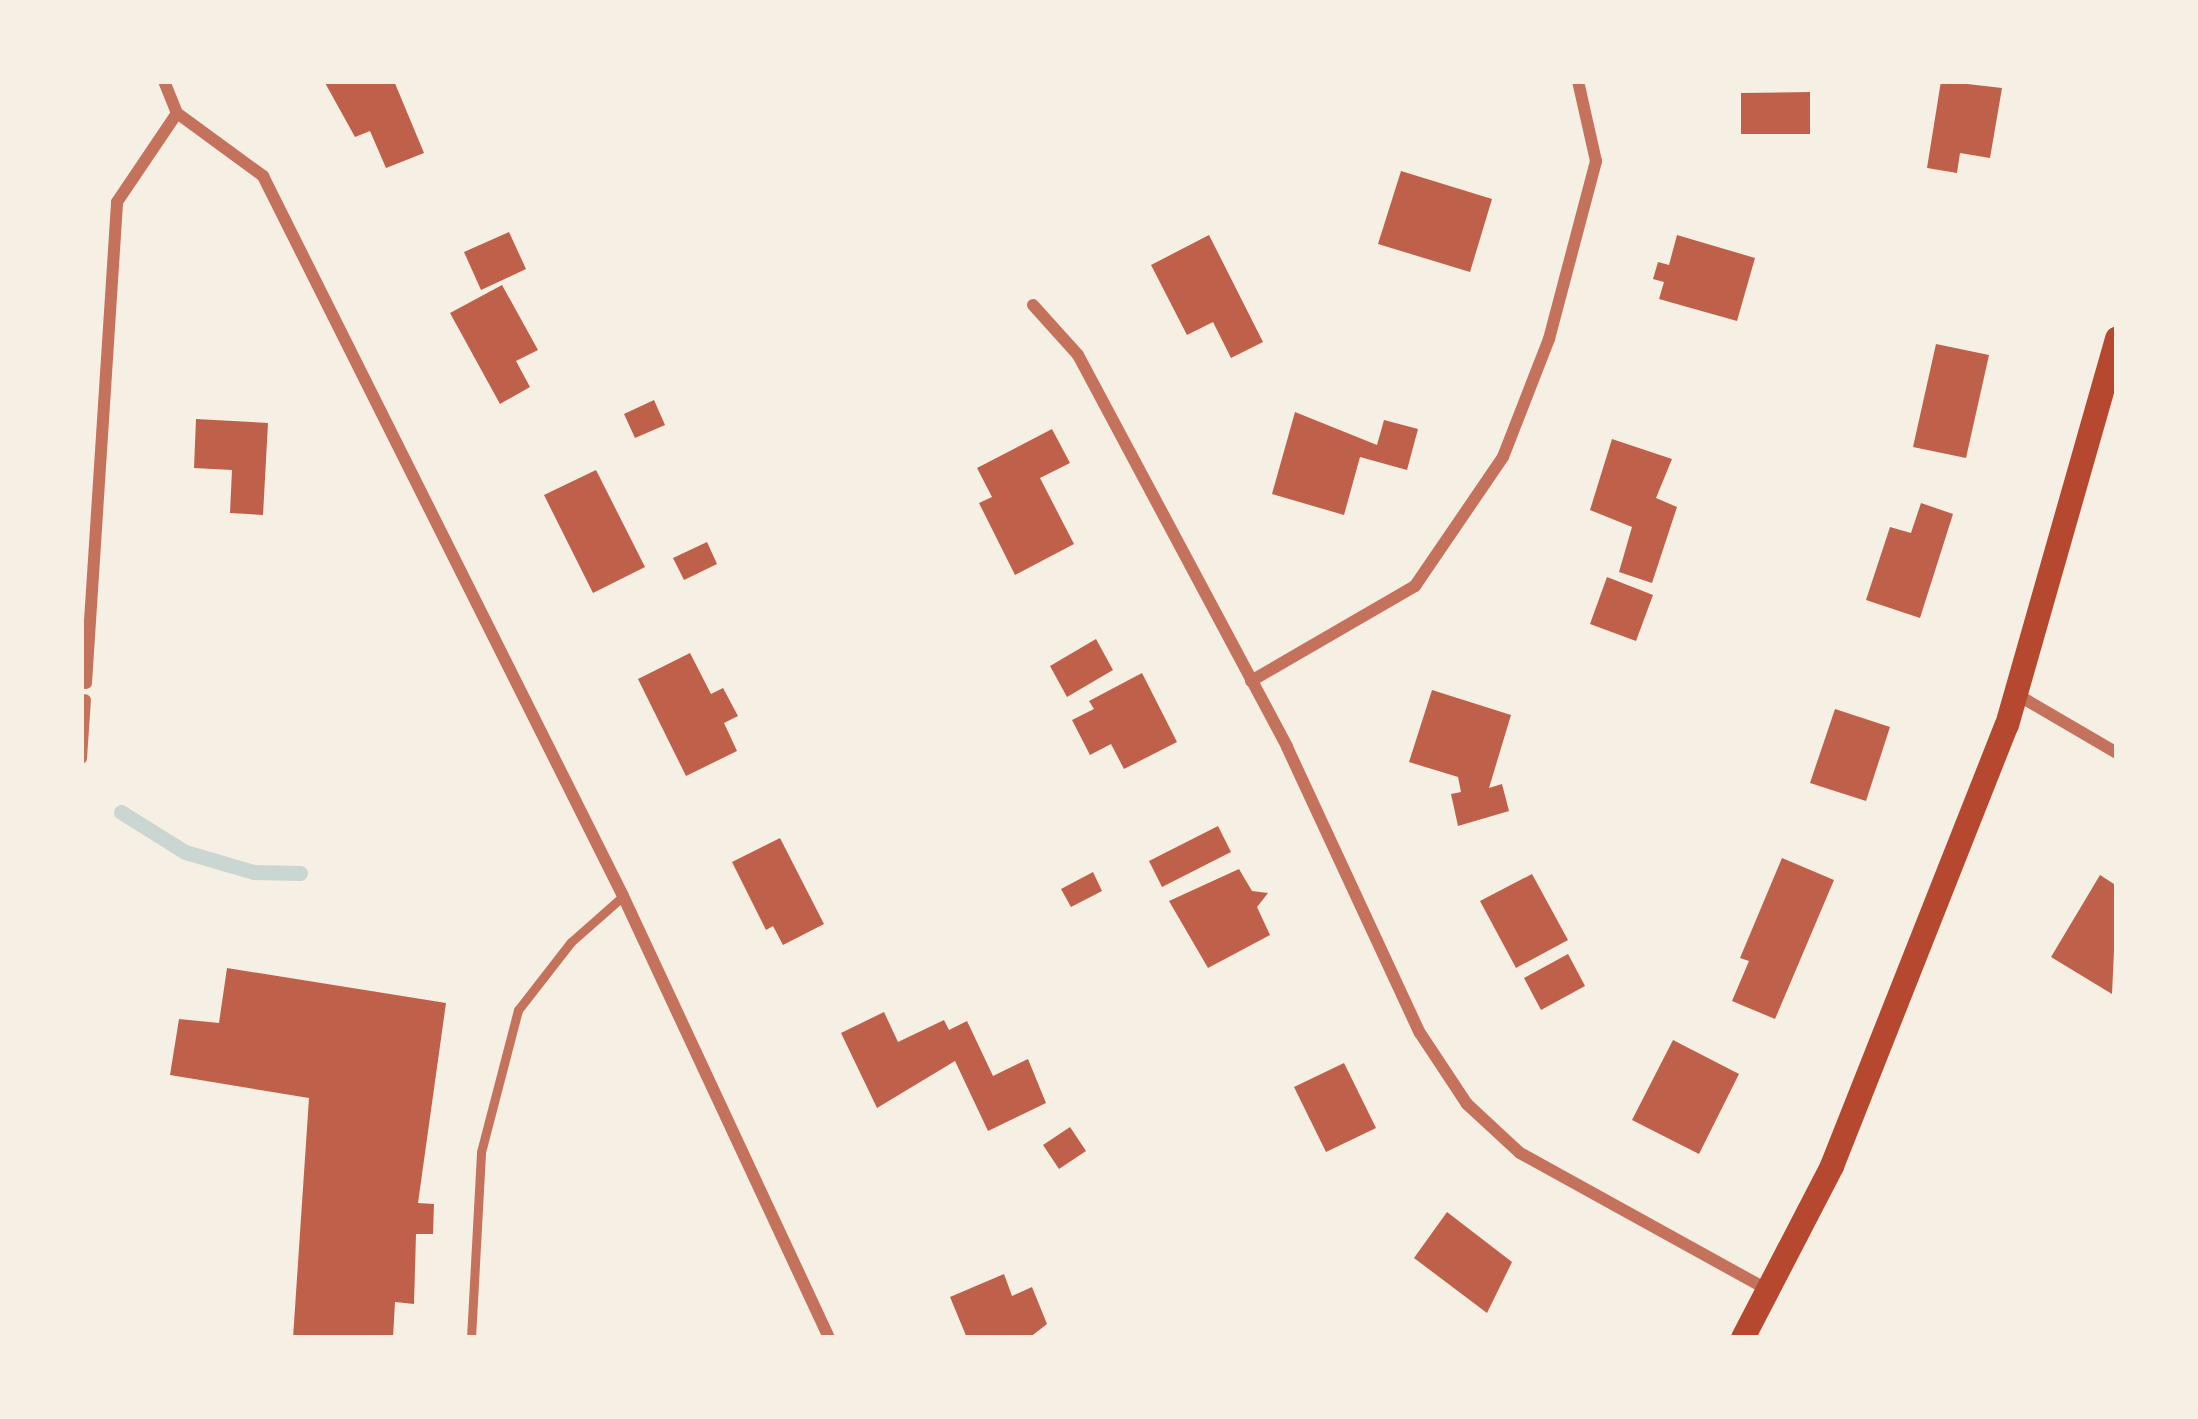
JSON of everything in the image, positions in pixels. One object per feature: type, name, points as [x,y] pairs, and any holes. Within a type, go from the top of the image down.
[{"type":"main road","points":[[1743,1338],[1832,1166],[2017,694],[2117,338]]},
{"type":"street","points":[[164,81],[177,112],[262,176],[622,896],[829,1338]]},
{"type":"street","points":[[1251,681],[1415,586],[1503,457],[1549,339],[1596,161],[1579,81]]},
{"type":"street","points":[[86,683],[117,202],[177,112]]},
{"type":"street","points":[[1033,305],[1078,356],[1251,681],[1420,1033],[1467,1104],[1520,1153],[1768,1290]]},
{"type":"street","points":[[2017,694],[2117,753]]},
{"type":"street","points":[[81,758],[85,700]]},
{"type":"lane","points":[[471,1338],[481,1152],[518,1010],[571,942],[622,896]]},
{"type":"building","points":[[324,81],[394,81],[424,153],[386,168],[370,131],[355,137]]},
{"type":"building","points":[[1941,81],[2002,88],[1990,158],[1960,153],[1957,173],[1927,168]]},
{"type":"building","points":[[1810,92],[1810,134],[1741,134],[1741,93]]},
{"type":"building","points":[[1401,171],[1492,199],[1470,272],[1378,244]]},
{"type":"building","points":[[509,232],[526,269],[481,290],[464,252]]},
{"type":"building","points":[[1209,235],[1263,342],[1231,358],[1213,322],[1187,335],[1151,265]]},
{"type":"building","points":[[1677,235],[1755,258],[1737,321],[1659,299],[1664,282],[1653,279],[1658,262],[1669,265]]},
{"type":"building","points":[[502,285],[538,350],[516,361],[530,387],[500,404],[450,313]]},
{"type":"building","points":[[1936,344],[1989,355],[1966,458],[1913,447]]},
{"type":"building","points":[[654,400],[665,425],[635,438],[624,414]]},
{"type":"building","points":[[1295,412],[1377,445],[1384,420],[1418,429],[1407,470],[1360,457],[1344,515],[1272,494]]},
{"type":"building","points":[[196,419],[268,423],[263,515],[230,513],[232,470],[194,468]]},
{"type":"building","points":[[1052,429],[1070,463],[1040,478],[1074,544],[1015,575],[979,503],[992,497],[977,468]]},
{"type":"building","points":[[1612,439],[1672,459],[1656,498],[1677,507],[1652,583],[1619,572],[1632,527],[1590,510]]},
{"type":"building","points":[[596,470],[645,567],[593,593],[544,495]]},
{"type":"building","points":[[1921,503],[1953,514],[1920,618],[1866,600],[1890,527],[1911,533]]},
{"type":"building","points":[[707,542],[717,564],[684,580],[673,558]]},
{"type":"building","points":[[1607,577],[1653,595],[1636,641],[1590,624]]},
{"type":"building","points":[[1096,639],[1113,670],[1067,697],[1050,666]]},
{"type":"building","points":[[690,653],[711,694],[723,688],[738,716],[724,723],[737,751],[686,776],[638,679]]},
{"type":"building","points":[[1142,673],[1177,742],[1124,769],[1111,744],[1090,755],[1072,720],[1094,709],[1089,701]]},
{"type":"building","points":[[1432,690],[1511,715],[1489,788],[1502,784],[1509,811],[1458,826],[1451,794],[1461,792],[1458,777],[1409,762]]},
{"type":"building","points":[[1835,709],[1890,727],[1866,801],[1810,783]]},
{"type":"building","points":[[1218,826],[1231,852],[1162,887],[1149,861]]},
{"type":"building","points":[[780,838],[824,924],[783,945],[773,926],[766,930],[732,862]]},
{"type":"building","points":[[1782,858],[1834,880],[1775,1019],[1732,1001],[1749,961],[1740,958]]},
{"type":"building","points":[[1239,869],[1252,891],[1268,893],[1257,907],[1270,935],[1208,968],[1169,901]]},
{"type":"building","points":[[1093,872],[1102,891],[1071,907],[1061,889]]},
{"type":"building","points":[[1532,874],[1568,940],[1516,968],[1480,901]]},
{"type":"building","points":[[2100,875],[2117,886],[2112,994],[2051,957]]},
{"type":"building","points":[[1568,954],[1585,986],[1541,1010],[1524,978]]},
{"type":"building","points":[[227,968],[446,1003],[418,1203],[434,1204],[433,1234],[416,1234],[414,1304],[395,1302],[393,1338],[293,1338],[309,1098],[170,1075],[179,1019],[219,1023]]},
{"type":"building","points":[[884,1012],[898,1042],[944,1020],[949,1030],[967,1021],[993,1076],[1028,1059],[1046,1103],[988,1131],[955,1061],[877,1108],[841,1033]]},
{"type":"building","points":[[1673,1040],[1739,1074],[1699,1154],[1632,1120]]},
{"type":"building","points":[[1344,1063],[1376,1128],[1326,1152],[1294,1087]]},
{"type":"building","points":[[1070,1127],[1086,1151],[1059,1169],[1043,1145]]},
{"type":"building","points":[[1447,1212],[1512,1262],[1487,1313],[1414,1258]]},
{"type":"building","points":[[1004,1274],[1012,1296],[1032,1287],[1047,1324],[1029,1338],[967,1338],[950,1297]]},
{"type":"waterway","points":[[121,812],[185,852],[254,872],[300,873]]}]
